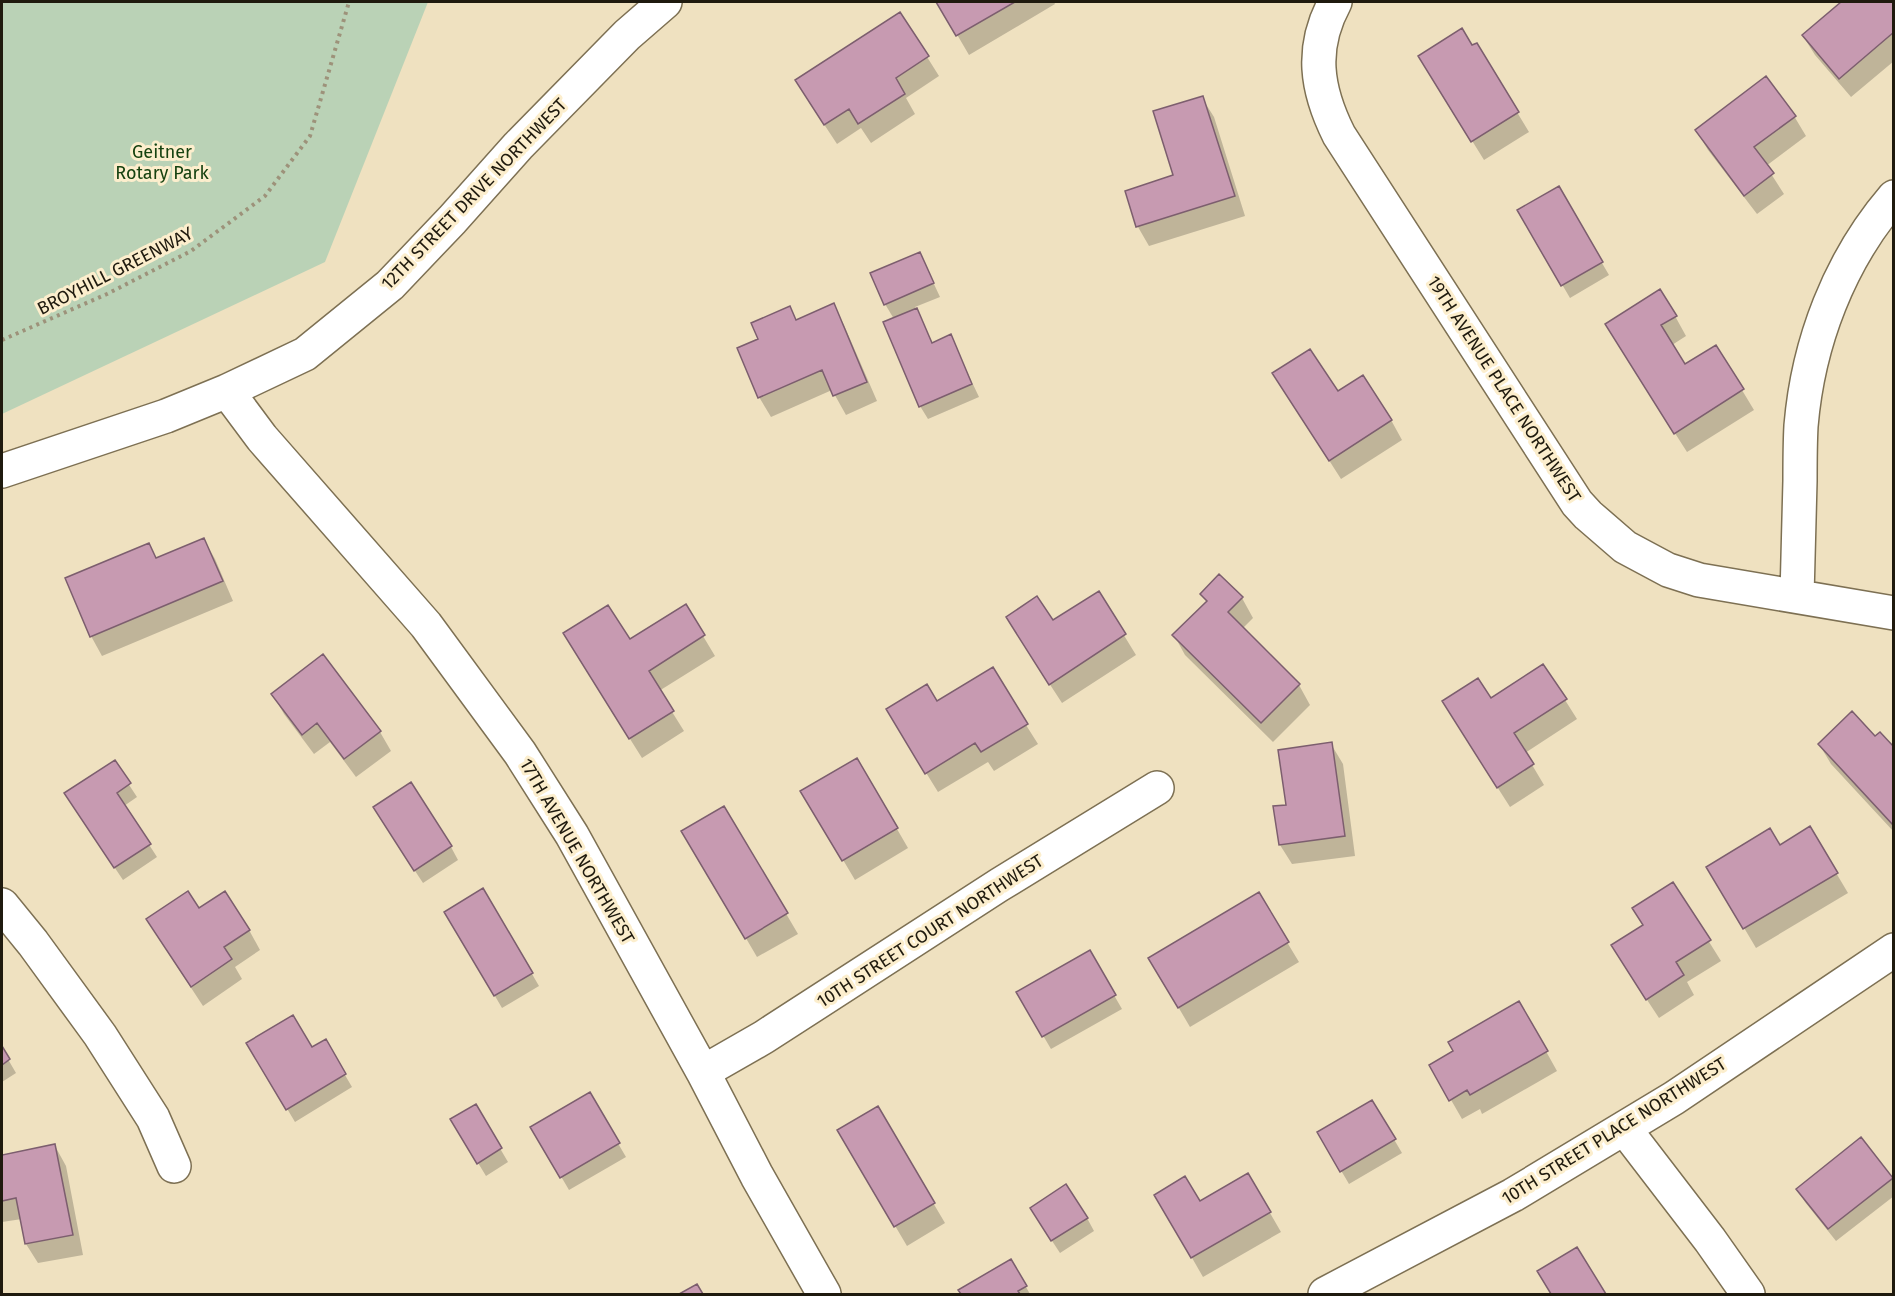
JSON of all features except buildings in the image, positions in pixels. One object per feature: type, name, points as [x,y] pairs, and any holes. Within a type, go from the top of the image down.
[{"type":"street","name":"12TH STREET DRIVE NORTHWEST","points":[[2,471],[166,416],[227,391],[305,354],[390,285],[518,146],[627,35],[665,2]]},
{"type":"street","name":"19TH AVENUE PLACE NORTHWEST","points":[[1335,2],[1326,17],[1318,46],[1319,81],[1328,114],[1339,135],[1577,503],[1625,547],[1668,570],[1700,580],[1893,613]]},
{"type":"street","points":[[1797,596],[1801,426],[1810,368],[1821,326],[1855,250],[1893,197]]},
{"type":"street","name":"17TH AVENUE NORTHWEST","points":[[227,391],[262,438],[426,625],[520,753],[572,835],[703,1072],[757,1176],[824,1294]]},
{"type":"street","name":"10TH STREET COURT NORTHWEST","points":[[703,1072],[764,1037],[999,885],[1157,788]]},
{"type":"street","points":[[2,904],[100,1035],[153,1118],[174,1166]]},
{"type":"street","name":"10TH STREET PLACE NORTHWEST","points":[[1325,1294],[1513,1195],[1674,1098],[1893,950]]},
{"type":"street","points":[[1624,1128],[1710,1240],[1748,1294]]},
{"type":"path","name":"BROYHILL GREENWAY","points":[[2,340],[107,294],[191,251],[264,196],[310,135],[349,2]]},
{"type":"green space","name":"Geitner Rotary Park","points":[[2,2],[428,2],[325,262],[2,414]]}]
